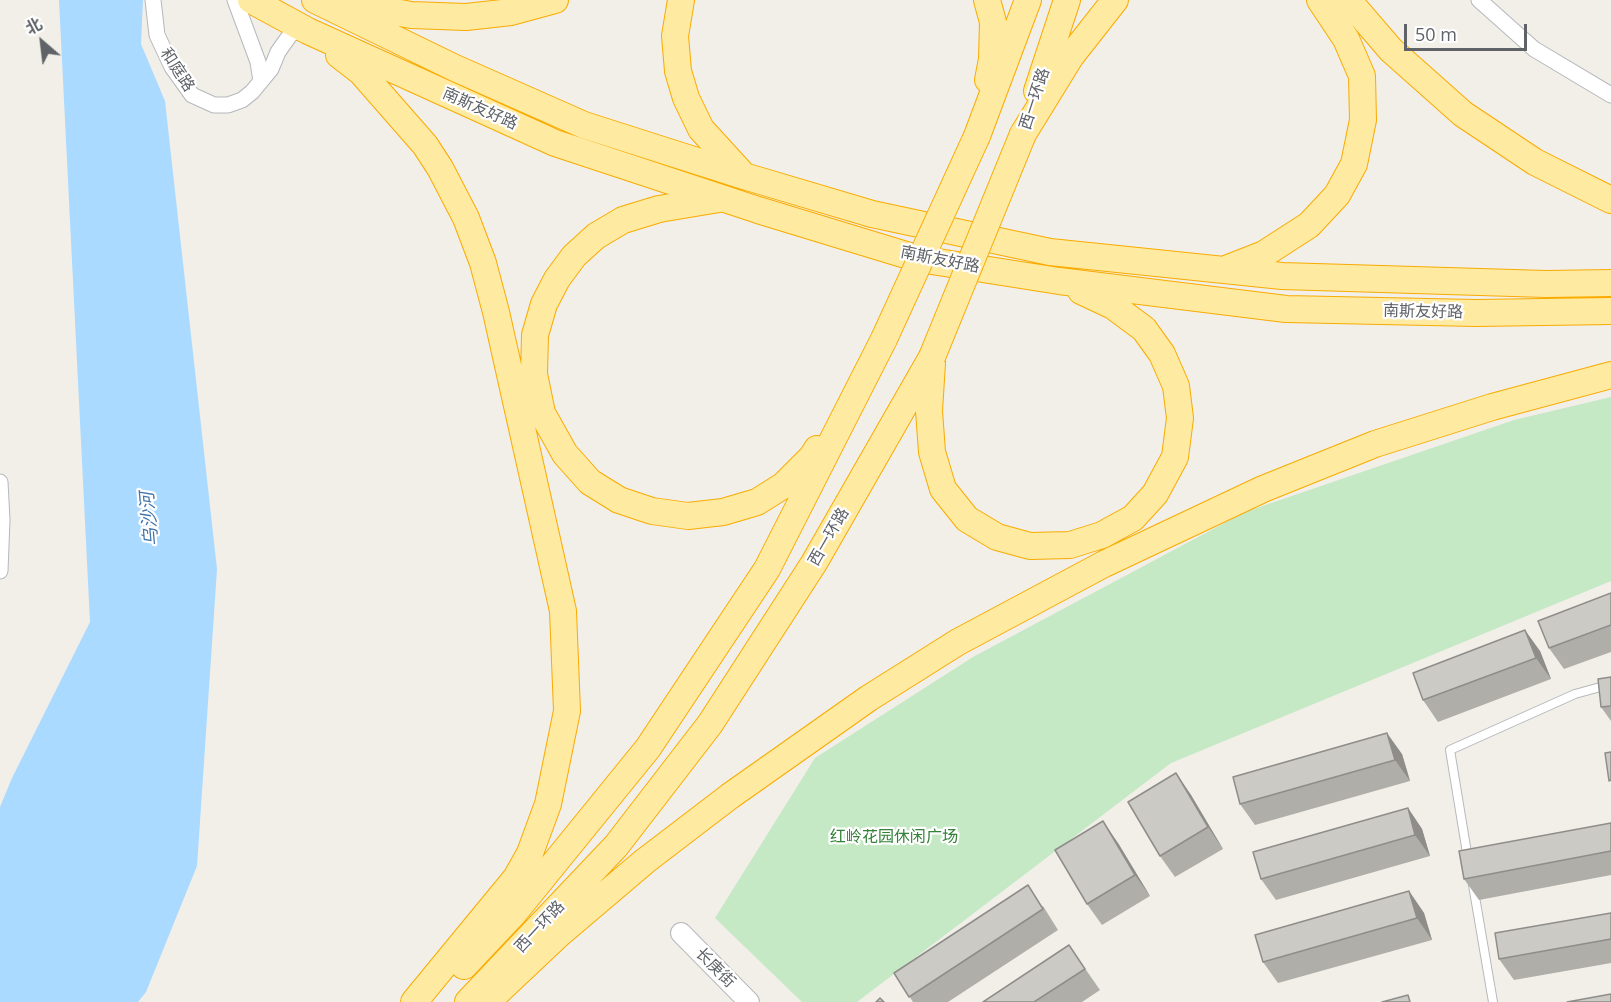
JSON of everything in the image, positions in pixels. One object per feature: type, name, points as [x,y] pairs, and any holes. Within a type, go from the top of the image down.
[{"type":"highway","points":[[251,0],[308,31],[361,72],[407,123],[440,168],[466,218],[483,263],[496,312],[563,611],[567,711],[548,804],[530,853],[516,878],[414,1002]]},
{"type":"highway","name":"南斯友好路","points":[[315,0],[455,68],[584,125],[872,214],[1050,252],[1282,276],[1546,284],[1611,283]]},
{"type":"highway","points":[[326,0],[411,15],[466,17],[511,12],[555,0]]},
{"type":"highway","points":[[681,0],[675,36],[678,71],[686,98],[701,129],[744,176]]},
{"type":"highway","points":[[977,136],[992,59],[993,22],[987,0]]},
{"type":"highway","name":"西一环路","points":[[429,1002],[514,913],[648,748],[767,569],[884,339],[977,136],[1028,0]]},
{"type":"highway","name":"西一环路","points":[[468,1002],[616,846],[710,724],[814,563],[932,357],[1023,134],[1067,0]]},
{"type":"highway","points":[[1023,134],[1071,56],[1115,0]]},
{"type":"highway","points":[[1223,270],[1264,254],[1309,225],[1337,195],[1354,164],[1363,120],[1362,75],[1346,39],[1320,0]]},
{"type":"highway","points":[[1347,0],[1391,50],[1463,114],[1535,162],[1611,200]]},
{"type":"highway","name":"南斯友好路","points":[[308,31],[555,143],[723,199],[919,259],[1059,281],[1286,309],[1476,313],[1611,311]]},
{"type":"highway","points":[[723,199],[659,208],[623,220],[596,236],[574,256],[557,279],[543,304],[535,335],[534,374],[542,414],[565,454],[590,482],[619,500],[652,511],[688,516],[723,512],[757,502],[784,485],[812,457],[884,339]]},
{"type":"highway","points":[[932,357],[929,411],[932,452],[943,489],[967,519],[997,537],[1030,546],[1070,545],[1102,536],[1133,518],[1155,494],[1175,457],[1180,418],[1176,386],[1162,354],[1144,329],[1113,306],[1059,281]]},
{"type":"highway","points":[[487,1002],[559,934],[645,861],[730,796],[869,698],[958,642],[1104,564],[1273,485],[1375,444],[1492,407],[1611,375]]},
{"type":"street","name":"和庭路","points":[[153,0],[154,19],[161,47],[172,67],[192,95],[214,105],[228,105],[242,100],[271,69],[278,52],[290,35],[298,30],[308,31]]},
{"type":"street","points":[[235,0],[258,62],[261,81]]},
{"type":"street","points":[[1479,0],[1534,49],[1611,94]]},
{"type":"street","points":[[0,482],[2,520],[0,571]]},
{"type":"street","name":"长庚街","points":[[681,933],[749,1002]]},
{"type":"lane","points":[[1470,865],[1450,750],[1575,694],[1611,684]]},
{"type":"lane","points":[[1472,876],[1493,1002]]},
{"type":"green space","name":"红岭花园休闲广场","points":[[1611,397],[1611,581],[1171,763],[857,1002],[802,1002],[715,918],[815,758],[973,657],[1245,512],[1514,420]]},
{"type":"water","name":"乌沙河","points":[[59,0],[143,0],[141,44],[165,101],[217,569],[197,866],[146,992],[138,1002],[0,1002],[0,807],[12,778],[90,622]]},
{"type":"building","points":[[1611,593],[1611,625],[1549,648],[1538,621]]},
{"type":"building","points":[[1525,630],[1536,658],[1423,700],[1413,673]]},
{"type":"building","points":[[1611,677],[1611,706],[1601,707],[1598,679]]},
{"type":"building","points":[[1387,733],[1395,760],[1240,804],[1233,777]]},
{"type":"building","points":[[1611,752],[1611,780],[1609,781],[1605,753]]},
{"type":"building","points":[[1176,773],[1208,827],[1160,856],[1128,802]]},
{"type":"building","points":[[1408,808],[1415,835],[1261,879],[1253,852]]},
{"type":"building","points":[[1103,821],[1135,875],[1087,904],[1055,850]]},
{"type":"building","points":[[1611,823],[1611,851],[1464,879],[1459,851]]},
{"type":"building","points":[[1028,885],[1043,909],[909,997],[894,973]]},
{"type":"building","points":[[1409,891],[1417,918],[1263,962],[1255,935]]},
{"type":"building","points":[[1611,913],[1611,939],[1499,959],[1495,933]]},
{"type":"building","points":[[1069,945],[1085,969],[1034,1002],[983,1002]]},
{"type":"building","points":[[1611,994],[1611,1002],[1567,1002]]},
{"type":"building","points":[[1408,995],[1410,1002],[1382,1002]]}]
